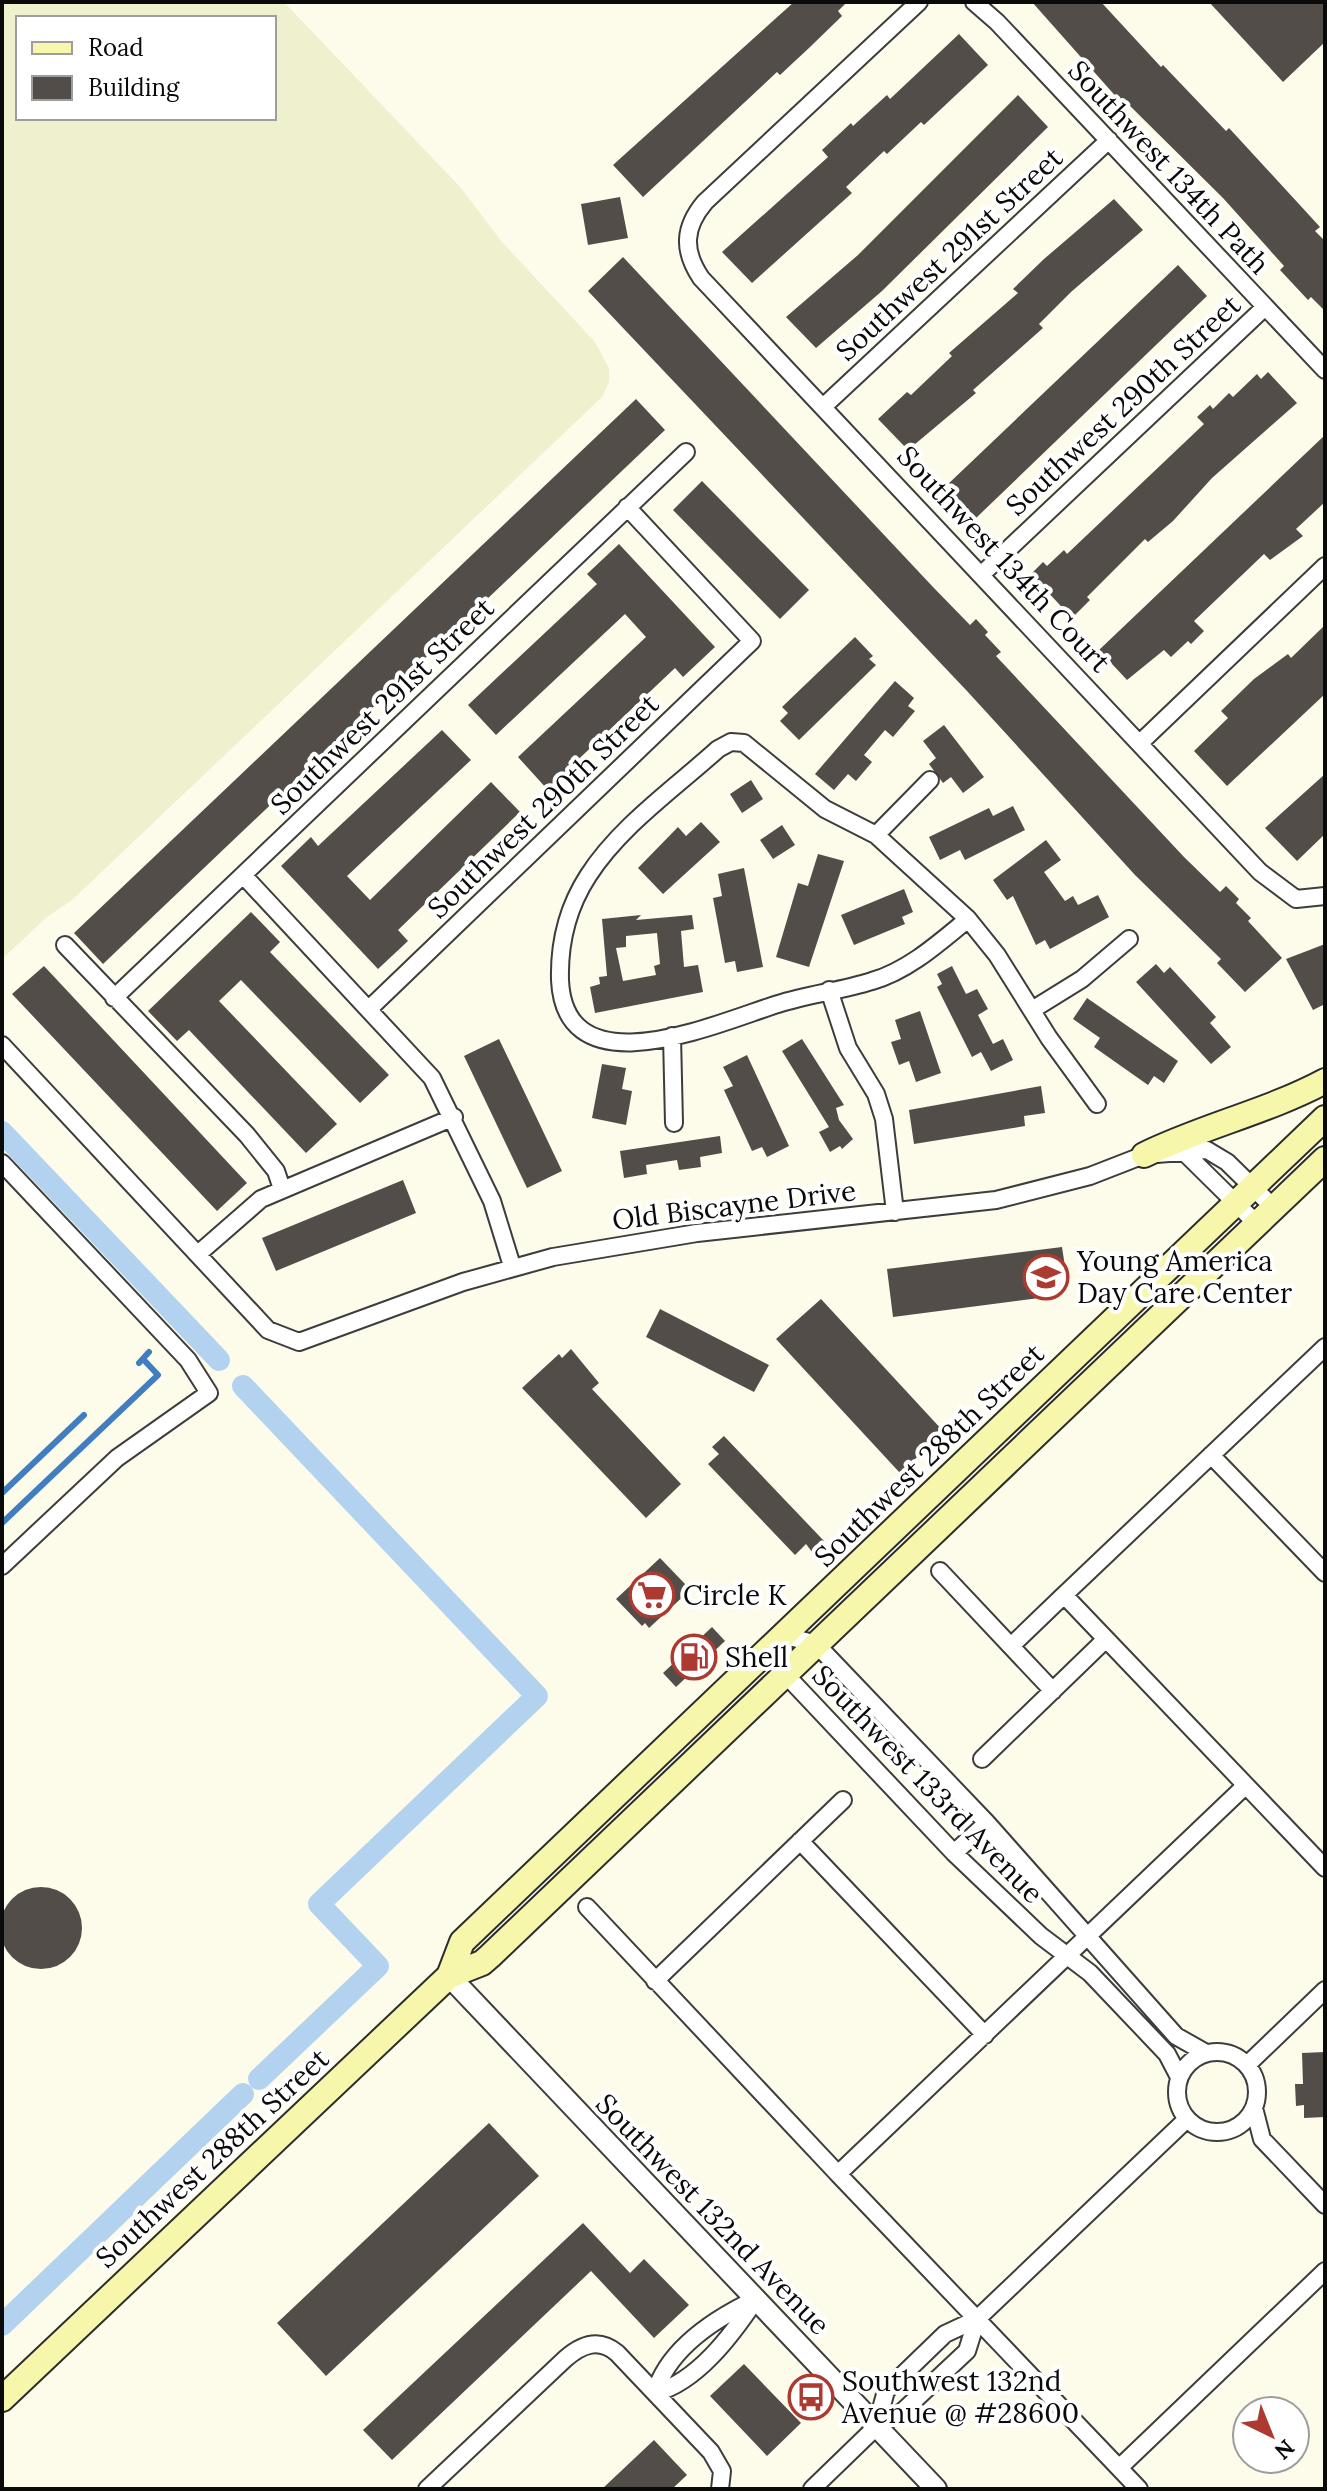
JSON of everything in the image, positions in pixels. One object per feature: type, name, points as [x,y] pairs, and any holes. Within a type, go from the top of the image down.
[{"type":"main road","points":[[1144,1155],[1205,1127],[1277,1105],[1325,1081]]},
{"type":"main road","name":"Southwest 288th Street","points":[[449,1976],[462,1942],[1325,1118]]},
{"type":"main road","name":"Southwest 288th Street","points":[[9,2392],[449,1976],[482,1963],[1325,1159]]},
{"type":"main road","points":[[1058,1374],[1078,1395]]},
{"type":"street","name":"Southwest 134th Court","points":[[919,2],[705,202],[695,214],[686,246],[701,278],[1141,742],[1260,872],[1296,899],[1325,896]]},
{"type":"street","name":"Southwest 134th Path","points":[[974,2],[1109,140],[1325,370]]},
{"type":"street","name":"Southwest 291st Street","points":[[824,406],[1109,140]]},
{"type":"street","name":"Southwest 290th Street","points":[[982,574],[1265,307]]},
{"type":"street","name":"Southwest 291st Street","points":[[114,998],[686,452]]},
{"type":"street","name":"Southwest 290th Street","points":[[370,1008],[752,641],[627,507]]},
{"type":"street","points":[[1141,742],[1325,566]]},
{"type":"street","points":[[968,919],[892,974],[672,1036],[613,1042],[598,1040],[571,1021],[563,1006],[561,941],[576,899],[609,849],[718,749],[731,742],[752,748],[825,809],[876,835],[968,919],[997,955],[1097,1104]]},
{"type":"street","points":[[876,835],[930,780]]},
{"type":"street","points":[[243,875],[422,1064],[454,1117],[492,1201],[512,1266]]},
{"type":"street","points":[[1032,1010],[1082,979],[1129,939]]},
{"type":"street","points":[[65,945],[265,1156],[282,1189]]},
{"type":"street","points":[[829,990],[848,1048],[876,1094],[884,1119],[895,1212]]},
{"type":"street","points":[[672,1036],[674,1123]]},
{"type":"street","points":[[2,1045],[198,1254],[243,1211],[282,1189],[454,1117]]},
{"type":"street","name":"Old Biscayne Drive","points":[[198,1254],[268,1330],[299,1342],[512,1266],[697,1233],[895,1212],[1025,1194],[1090,1176],[1144,1155],[1182,1150],[1207,1150],[1217,1155],[1245,1195],[1266,1216]]},
{"type":"street","points":[[2,1163],[188,1360],[209,1393],[117,1458],[2,1566]]},
{"type":"street","points":[[1011,1646],[1325,1347]]},
{"type":"street","points":[[1211,1455],[1325,1573]]},
{"type":"street","points":[[940,1571],[1053,1691]]},
{"type":"street","points":[[1064,1595],[1325,1868]]},
{"type":"street","name":"Southwest 133rd Avenue","points":[[1179,2077],[1163,2049],[1090,1973],[1067,1956],[954,1853],[785,1674],[783,1635],[816,1644],[987,1823],[1176,2036],[1206,2053]]},
{"type":"street","points":[[982,1759],[1106,1639]]},
{"type":"street","points":[[838,2174],[1245,1786]]},
{"type":"street","points":[[655,1981],[843,1800]]},
{"type":"street","points":[[954,1853],[987,1823]]},
{"type":"street","points":[[800,1841],[985,2035]]},
{"type":"street","points":[[587,1907],[1139,2489]]},
{"type":"street","name":"Southwest 132nd Avenue","points":[[449,1976],[936,2489]]},
{"type":"street","points":[[1247,2065],[1325,1990]]},
{"type":"street","points":[[1262,2139],[1231,2130],[1207,2131],[1187,2119],[1177,2099],[1179,2077],[1195,2058],[1206,2053],[1228,2053],[1247,2065],[1257,2090],[1254,2108],[1262,2139],[1325,2205]]},
{"type":"street","points":[[1231,2130],[1245,2121],[1254,2108]]},
{"type":"street","points":[[876,2427],[886,2391],[945,2334],[977,2319],[1187,2119]]},
{"type":"street","points":[[1119,2468],[1325,2271]]},
{"type":"street","points":[[655,2393],[661,2372],[720,2316],[756,2299]]},
{"type":"street","points":[[812,2489],[876,2427],[903,2411],[967,2351],[977,2319]]},
{"type":"street","points":[[427,2489],[583,2346],[601,2344],[612,2349],[716,2458],[722,2471],[720,2489]]},
{"type":"green space","points":[[2,2],[284,2],[461,188],[502,242],[595,342],[609,368],[609,382],[602,397],[72,900],[47,917],[2,959]]},
{"type":"building","points":[[794,2],[847,2],[838,11],[842,16],[809,48],[780,75],[777,72],[643,197],[613,165]]},
{"type":"building","points":[[1032,2],[1101,2],[1226,131],[1229,128],[1320,227],[1315,231],[1325,241],[1325,311],[1311,297],[1308,300],[1280,270],[1284,266],[1223,198],[1122,98],[1119,100]]},
{"type":"building","points":[[1209,2],[1325,2],[1325,42],[1283,82]]},
{"type":"building","points":[[959,34],[988,65],[924,125],[921,122],[887,154],[884,151],[846,187],[852,193],[752,283],[722,252],[828,157],[822,150],[851,123],[853,126],[887,95],[890,99]]},
{"type":"building","points":[[1018,95],[1048,127],[882,291],[816,348],[786,317],[858,255]]},
{"type":"building","points":[[620,197],[628,238],[588,245],[581,204]]},
{"type":"building","points":[[1114,199],[1143,230],[1071,292],[1039,324],[1043,328],[973,390],[976,393],[908,450],[878,419],[907,392],[911,395],[952,356],[949,353],[1018,293],[1013,289],[1044,259]]},
{"type":"building","points":[[623,257],[970,625],[976,619],[988,632],[985,635],[1001,652],[996,656],[1184,857],[1220,892],[1226,886],[1239,899],[1236,903],[1251,918],[1248,921],[1282,958],[1245,992],[1217,963],[1221,959],[1135,875],[967,691],[588,291]]},
{"type":"building","points":[[1178,265],[1207,296],[976,518],[946,486]]},
{"type":"building","points":[[1268,372],[1297,403],[1212,478],[1173,521],[1148,542],[1145,539],[1087,597],[1090,600],[1072,618],[1031,574],[1043,562],[1047,566],[1064,550],[1067,554],[1204,424],[1197,417],[1210,405],[1213,409],[1229,393],[1233,397],[1257,374],[1261,379]]},
{"type":"building","points":[[636,399],[665,430],[103,964],[74,933]]},
{"type":"building","points":[[1325,435],[1325,502],[1296,529],[1303,536],[1270,560],[1264,554],[1194,621],[1204,631],[1191,644],[1188,641],[1171,657],[1164,650],[1127,680],[1099,650]]},
{"type":"building","points":[[702,481],[809,590],[780,619],[673,510]]},
{"type":"building","points":[[619,544],[715,647],[683,677],[675,668],[547,789],[518,757],[646,637],[625,614],[496,735],[468,705],[597,584],[587,574]]},
{"type":"building","points":[[1325,625],[1325,694],[1227,786],[1194,751],[1228,718],[1221,711],[1254,679],[1288,654],[1291,658]]},
{"type":"building","points":[[855,637],[873,656],[869,659],[876,665],[799,740],[780,721],[788,713],[782,707]]},
{"type":"building","points":[[895,681],[914,698],[908,706],[915,711],[893,737],[885,730],[864,755],[872,762],[856,781],[848,774],[834,790],[815,774]]},
{"type":"building","points":[[944,725],[984,777],[963,793],[951,777],[943,783],[929,764],[936,758],[923,741]]},
{"type":"building","points":[[442,730],[471,760],[347,876],[370,900],[491,782],[520,812],[398,930],[408,941],[378,969],[281,866],[311,837],[318,846]]},
{"type":"building","points":[[1325,774],[1325,834],[1297,861],[1265,828]]},
{"type":"building","points":[[751,780],[763,799],[742,813],[730,794]]},
{"type":"building","points":[[1013,806],[1025,830],[965,860],[960,850],[940,860],[929,837],[989,808],[993,816]]},
{"type":"building","points":[[701,822],[720,842],[663,894],[638,868],[678,827],[686,836]]},
{"type":"building","points":[[782,825],[795,845],[773,859],[760,840]]},
{"type":"building","points":[[1046,840],[1061,860],[1044,872],[1065,901],[1073,896],[1078,905],[1098,895],[1109,917],[1050,949],[1045,940],[1036,945],[1013,896],[1007,900],[993,880]]},
{"type":"building","points":[[818,854],[844,861],[809,967],[776,957],[798,883],[808,886]]},
{"type":"building","points":[[744,868],[763,967],[737,972],[735,961],[725,963],[713,898],[722,896],[718,874]]},
{"type":"building","points":[[904,889],[913,912],[902,917],[905,924],[854,945],[841,915]]},
{"type":"building","points":[[251,912],[280,942],[270,952],[389,1075],[360,1103],[241,980],[219,1001],[337,1124],[306,1153],[189,1030],[177,1041],[148,1011]]},
{"type":"building","points":[[641,915],[636,920],[692,915],[694,929],[681,931],[684,967],[698,965],[703,992],[595,1013],[590,987],[600,984],[599,977],[607,976],[602,919]],"holes":[[[657,933],[660,964],[654,966],[656,975],[623,981],[616,948],[626,947],[626,936]]]},
{"type":"building","points":[[1325,944],[1325,1004],[1313,1010],[1286,959]]},
{"type":"building","points":[[1156,964],[1164,973],[1170,967],[1216,1017],[1210,1023],[1231,1047],[1211,1064],[1136,982]]},
{"type":"building","points":[[44,966],[247,1183],[217,1211],[12,994]]},
{"type":"building","points":[[952,966],[966,994],[977,989],[988,1009],[978,1015],[993,1044],[1003,1039],[1013,1060],[991,1071],[981,1052],[972,1057],[937,987],[942,984],[937,974]]},
{"type":"building","points":[[1087,998],[1178,1061],[1164,1083],[1154,1076],[1148,1085],[1094,1047],[1100,1038],[1073,1019]]},
{"type":"building","points":[[920,1011],[941,1073],[916,1082],[909,1061],[899,1065],[891,1042],[901,1039],[895,1020]]},
{"type":"building","points":[[499,1039],[562,1171],[527,1188],[464,1056]]},
{"type":"building","points":[[802,1039],[844,1105],[836,1108],[839,1120],[853,1139],[842,1149],[840,1146],[830,1152],[819,1132],[829,1127],[782,1051]]},
{"type":"building","points":[[747,1055],[789,1146],[767,1157],[762,1147],[752,1151],[724,1090],[733,1086],[723,1067]]},
{"type":"building","points":[[602,1064],[626,1068],[622,1089],[632,1091],[626,1125],[592,1118]]},
{"type":"building","points":[[1041,1086],[1045,1113],[1024,1116],[1025,1126],[914,1144],[909,1110]]},
{"type":"building","points":[[720,1136],[722,1153],[700,1157],[701,1167],[679,1170],[677,1160],[646,1165],[647,1174],[624,1178],[620,1151]]},
{"type":"building","points":[[403,1180],[416,1213],[276,1271],[262,1238]]},
{"type":"building","points":[[1062,1247],[1067,1280],[1047,1297],[893,1317],[887,1269]]},
{"type":"building","points":[[821,1299],[944,1432],[900,1473],[776,1339]]},
{"type":"building","points":[[660,1309],[769,1365],[754,1392],[646,1337]]},
{"type":"building","points":[[571,1349],[599,1383],[592,1389],[681,1484],[646,1518],[522,1388],[559,1354],[562,1358]]},
{"type":"building","points":[[724,1436],[824,1541],[812,1552],[806,1544],[795,1555],[708,1464],[719,1454],[712,1447]]},
{"type":"building","name":"Circle K","points":[[660,1558],[686,1585],[683,1587],[688,1592],[649,1628],[645,1623],[642,1626],[616,1599]]},
{"type":"building","name":"Shell","points":[[712,1627],[725,1641],[676,1687],[663,1673]]},
{"type":"building","points":[[41,1887],[57,1890],[70,1899],[79,1912],[82,1928],[79,1944],[70,1957],[57,1966],[41,1969],[25,1966],[12,1957],[3,1944],[0,1928],[3,1912],[12,1899],[25,1890]]},
{"type":"building","points":[[1325,2052],[1325,2117],[1304,2118],[1304,2105],[1296,2106],[1295,2084],[1303,2084],[1302,2053]]},
{"type":"building","points":[[489,2123],[539,2176],[326,2376],[277,2323]]},
{"type":"building","points":[[583,2223],[630,2273],[644,2259],[689,2305],[654,2338],[591,2271],[392,2460],[363,2430]]},
{"type":"building","points":[[744,2364],[801,2423],[767,2456],[710,2396]]},
{"type":"building","points":[[654,2440],[687,2475],[672,2489],[602,2489]]},
{"type":"waterway","points":[[2,1132],[219,1360]]},
{"type":"waterway","points":[[139,1363],[149,1352]]},
{"type":"waterway","points":[[2,1523],[158,1375],[143,1359]]},
{"type":"waterway","points":[[243,1386],[537,1696],[319,1904],[378,1966],[259,2079]]},
{"type":"waterway","points":[[2,1493],[84,1415]]},
{"type":"waterway","points":[[2,2325],[243,2094]]},
{"type":"place","name":"Young America Day Care Center","points":[[1046,1277]]},
{"type":"place","name":"Circle K","points":[[652,1595]]},
{"type":"place","name":"Shell","points":[[694,1657]]},
{"type":"place","name":"Southwest 132nd Avenue @ #28600","points":[[811,2397]]}]
